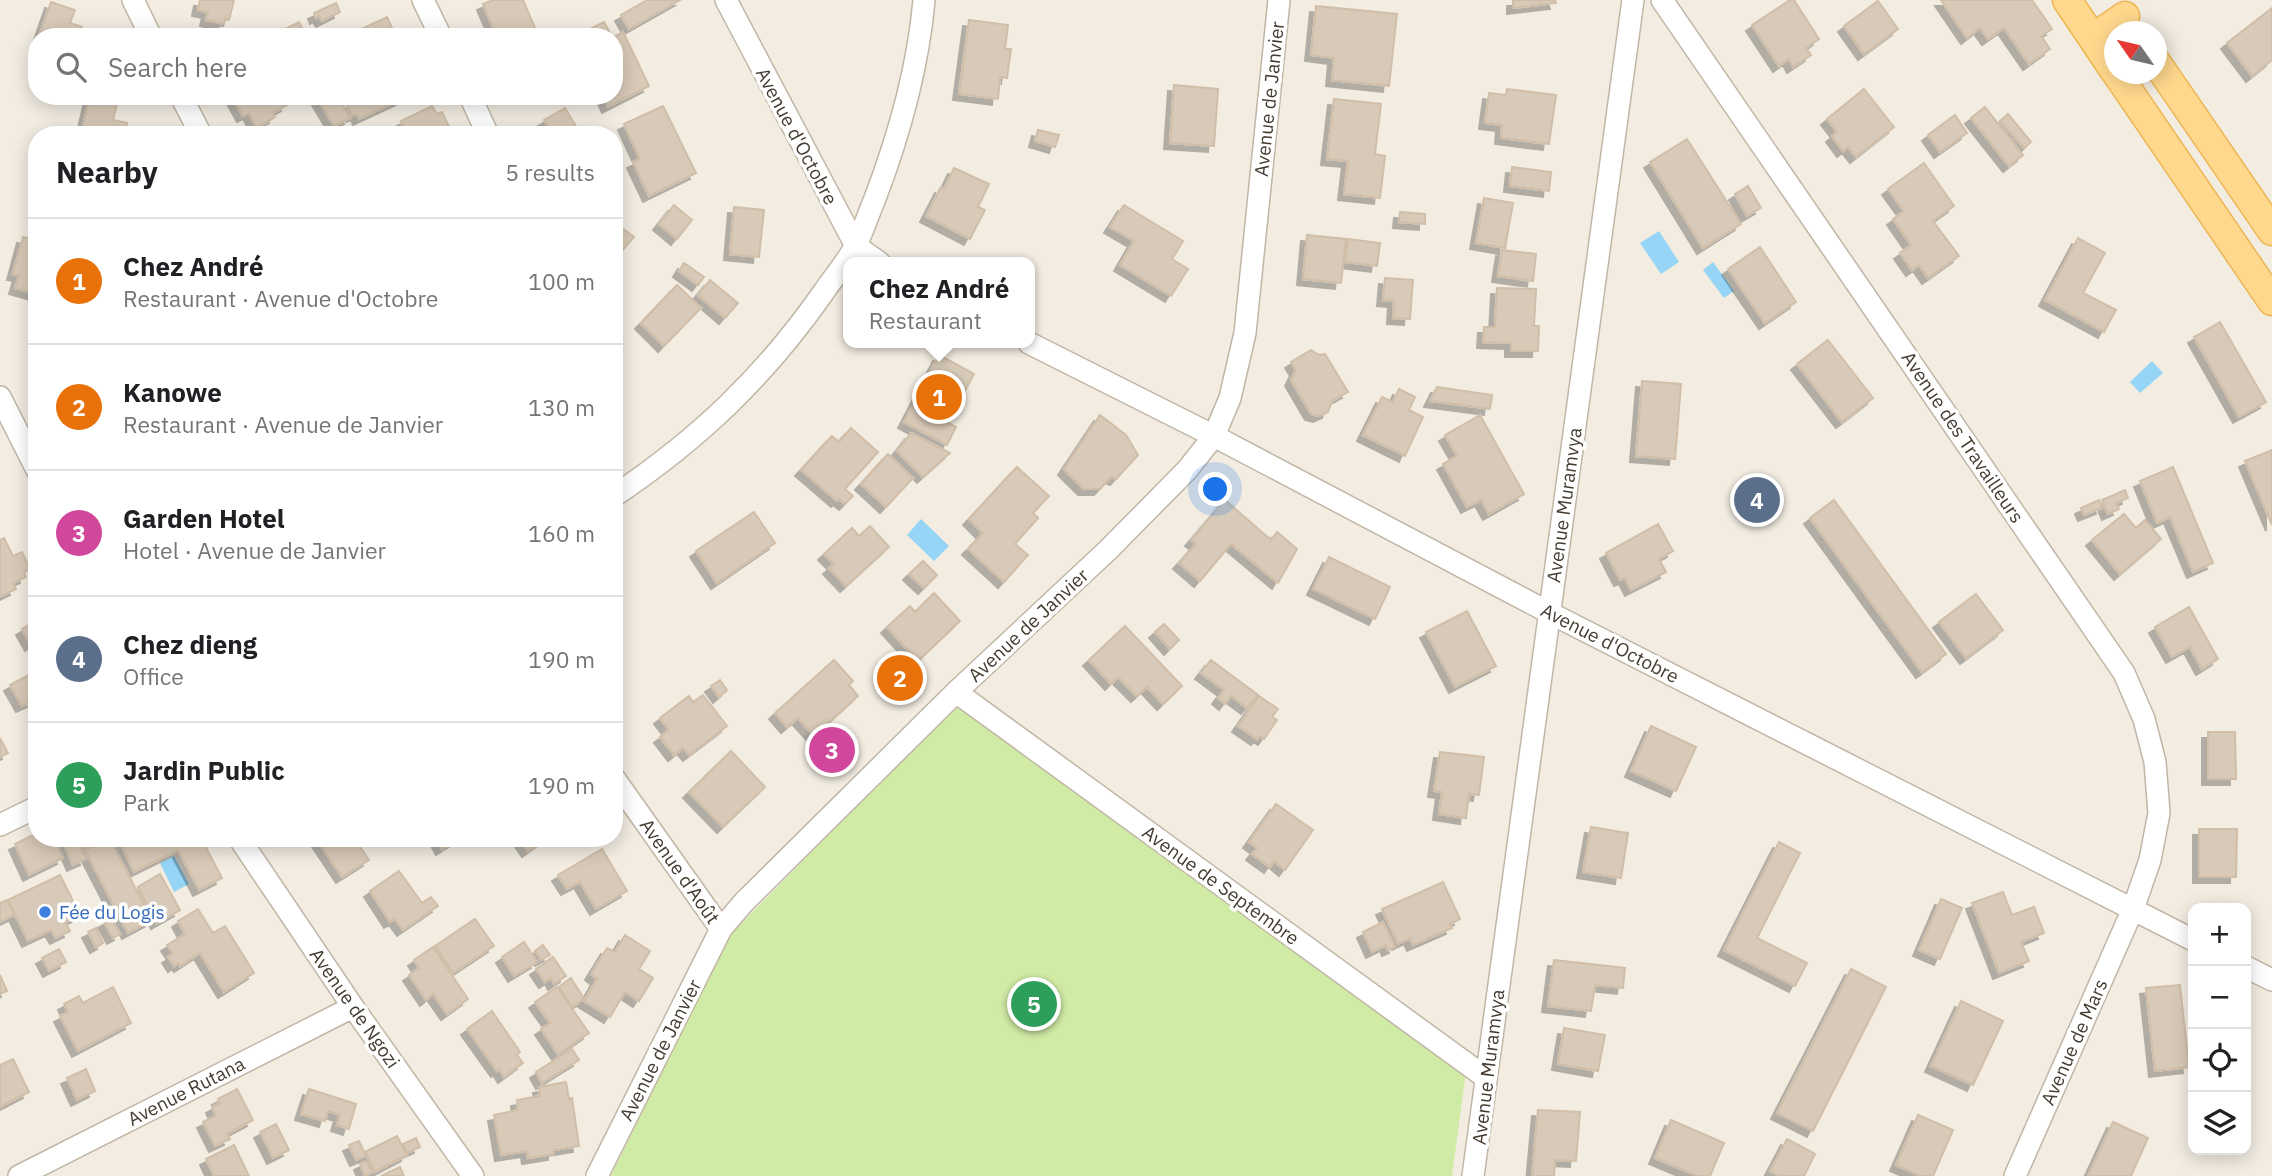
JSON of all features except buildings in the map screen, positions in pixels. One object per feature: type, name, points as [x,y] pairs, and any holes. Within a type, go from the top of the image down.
[{"type":"main road","points":[[2067,0],[2104,54]]},
{"type":"main road","points":[[2093,38],[2125,16]]},
{"type":"main road","points":[[2167,77],[2272,231]]},
{"type":"main road","points":[[2124,84],[2272,301]]},
{"type":"street","points":[[133,0],[147,28]]},
{"type":"street","points":[[423,0],[437,28]]},
{"type":"street","name":"Avenue d'Octobre","points":[[726,0],[856,246],[872,257]]},
{"type":"street","points":[[848,257],[856,246],[888,166],[906,103],[922,24],[924,0]]},
{"type":"street","name":"Avenue de Janvier","points":[[597,1176],[721,929],[744,902],[957,692],[1108,550],[1187,470],[1214,436],[1230,398],[1245,333],[1279,0]]},
{"type":"street","name":"Avenue Muramvya","points":[[1473,1176],[1633,0]]},
{"type":"street","name":"Avenue des Travailleurs","points":[[1662,0],[2124,673],[2144,719],[2155,762],[2159,813],[2150,860],[2133,909]]},
{"type":"street","points":[[186,105],[196,126]]},
{"type":"street","points":[[474,105],[484,126]]},
{"type":"street","points":[[623,490],[709,424],[760,373],[799,327],[843,264]]},
{"type":"street","name":"Avenue d'Octobre","points":[[1035,346],[2188,937]]},
{"type":"street","points":[[0,397],[28,452]]},
{"type":"street","name":"Avenue de Septembre","points":[[957,692],[1485,1077]]},
{"type":"street","name":"Avenue d'Août","points":[[623,791],[721,929]]},
{"type":"street","points":[[0,825],[28,811]]},
{"type":"street","name":"Avenue de Ngozi","points":[[245,847],[472,1176]]},
{"type":"street","name":"Avenue de Mars","points":[[2015,1176],[2133,909]]},
{"type":"street","points":[[2251,970],[2272,980]]},
{"type":"street","name":"Avenue Rutana","points":[[19,1176],[353,1007]]},
{"type":"green space","points":[[960,701],[1466,1072],[1452,1176],[611,1176],[729,936]]},
{"type":"water","points":[[1659,231],[1679,262],[1661,274],[1640,243]]},
{"type":"water","points":[[1713,262],[1734,291],[1724,298],[1703,270]]},
{"type":"water","points":[[2152,361],[2163,373],[2140,393],[2130,382]]},
{"type":"water","points":[[921,519],[949,546],[934,561],[907,535]]},
{"type":"water","points":[[174,856],[189,884],[174,892],[160,863]]},
{"type":"place","name":"Chez André","points":[[939,397]]},
{"type":"place","name":"Chez dieng","points":[[1757,500]]},
{"type":"place","name":"Kanowe","points":[[900,678]]},
{"type":"place","name":"Garden Hotel","points":[[832,750]]},
{"type":"place","name":"Fée du Logis","points":[[45,912]]},
{"type":"place","name":"Jardin Public","points":[[1034,1004]]}]
